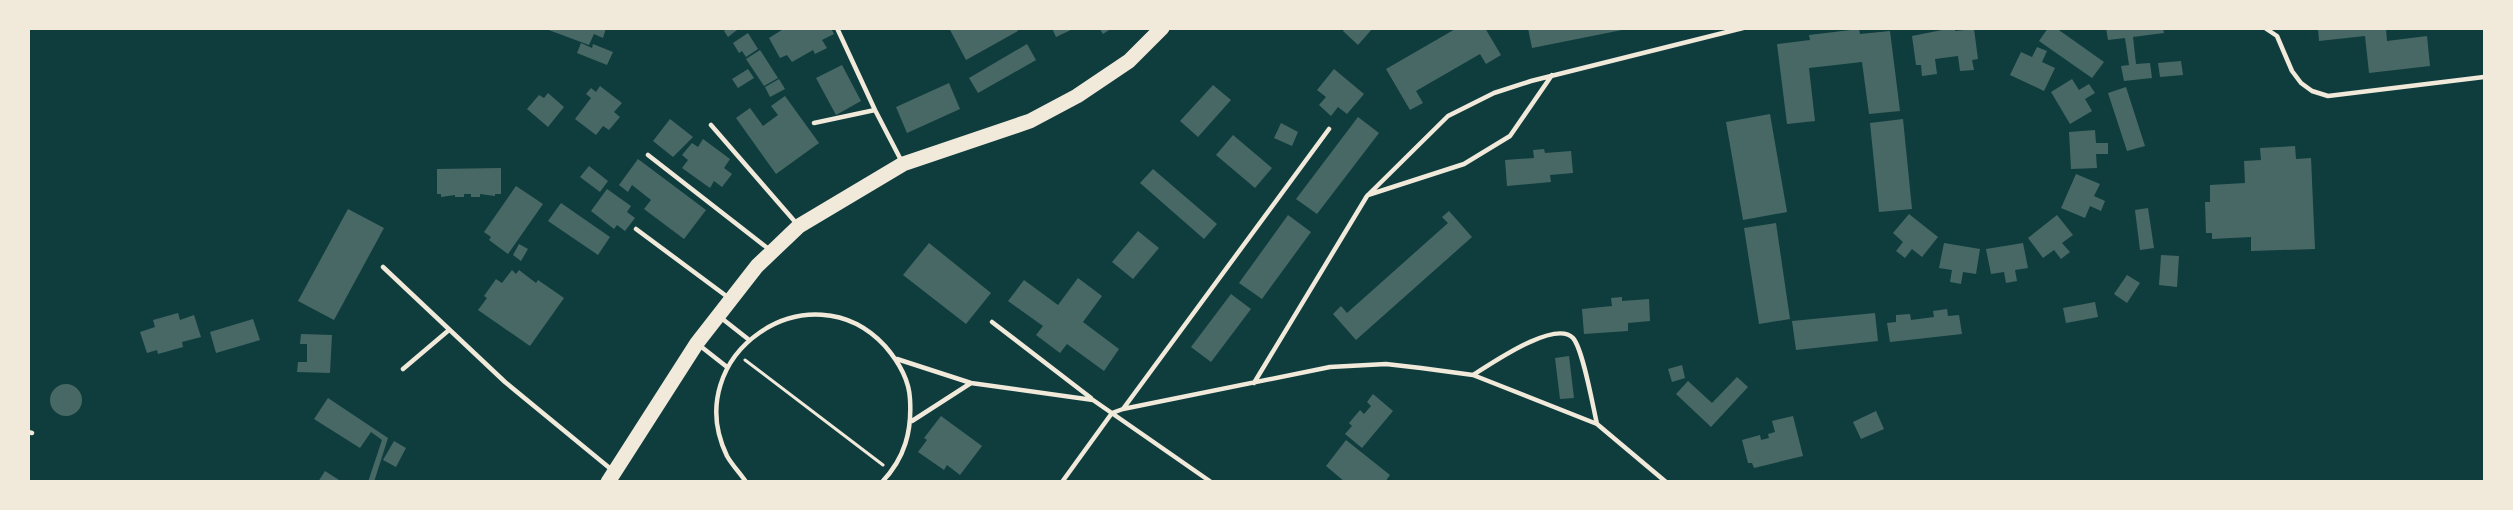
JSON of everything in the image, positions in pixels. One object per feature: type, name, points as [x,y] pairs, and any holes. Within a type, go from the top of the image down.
[{"type":"main road","points":[[611,477],[697,343],[757,266],[799,226],[903,164],[1030,122],[1077,96],[1129,61],[1162,28]]},
{"type":"lane","points":[[837,28],[903,164]]},
{"type":"lane","points":[[1254,383],[1366,196],[1448,117],[1494,93],[1552,75],[1743,28]]},
{"type":"lane","points":[[2265,28],[2277,36],[2292,71],[2301,83],[2312,91],[2328,96],[2484,77]]},
{"type":"lane","points":[[1366,196],[1464,164],[1510,136],[1552,75]]},
{"type":"lane","points":[[814,123],[875,110]]},
{"type":"lane","points":[[711,126],[799,226]]},
{"type":"lane","points":[[1124,409],[1329,129]]},
{"type":"lane","points":[[648,155],[772,251]]},
{"type":"lane","points":[[636,229],[732,300]]},
{"type":"lane","points":[[383,267],[505,382],[611,477]]},
{"type":"lane","points":[[746,482],[728,457],[718,427],[717,396],[727,367],[748,339],[777,321],[810,314],[844,319],[874,334],[897,359],[910,389],[912,421],[905,448],[891,472],[882,482]]},
{"type":"lane","points":[[718,315],[748,339]]},
{"type":"lane","points":[[992,322],[1093,400],[1211,482]]},
{"type":"lane","points":[[403,369],[449,330]]},
{"type":"lane","points":[[1473,375],[1533,341],[1552,333],[1564,333],[1574,339],[1597,424]]},
{"type":"lane","points":[[697,343],[727,367]]},
{"type":"lane","points":[[897,359],[971,382],[1093,400]]},
{"type":"lane","points":[[1062,482],[1112,413],[1330,368],[1386,364],[1473,375],[1597,424],[1666,482]]},
{"type":"lane","points":[[912,421],[971,382]]},
{"type":"path","points":[[736,353],[891,472]]},
{"type":"building","points":[[606,28],[603,38],[594,34],[589,45],[546,29]]},
{"type":"building","points":[[727,28],[737,30],[728,37],[724,31]]},
{"type":"building","points":[[785,28],[831,28],[834,34],[822,40],[827,48],[815,54],[813,50],[792,62],[787,55],[780,58],[769,38]]},
{"type":"building","points":[[949,28],[1016,28],[1018,31],[966,60]]},
{"type":"building","points":[[1052,28],[1075,28],[1056,37]]},
{"type":"building","points":[[1099,28],[1112,28],[1103,34]]},
{"type":"building","points":[[1345,28],[1373,28],[1358,45],[1343,31]]},
{"type":"building","points":[[1457,28],[1485,28],[1501,55],[1486,64],[1480,54],[1416,91],[1423,103],[1410,110],[1386,69]]},
{"type":"building","points":[[1528,28],[1622,28],[1622,30],[1532,48]]},
{"type":"building","points":[[1955,28],[1955,31],[1974,29],[1978,59],[1972,60],[1974,70],[1960,71],[1958,56],[1935,59],[1937,74],[1922,76],[1921,65],[1916,65],[1912,36]]},
{"type":"building","points":[[2048,28],[2056,28],[2104,62],[2092,78],[2039,41]]},
{"type":"building","points":[[2106,28],[2163,28],[2164,33],[2133,37],[2136,64],[2150,63],[2152,78],[2124,81],[2121,66],[2129,65],[2125,38],[2108,40]]},
{"type":"building","points":[[2318,28],[2386,28],[2387,41],[2427,36],[2430,66],[2369,73],[2365,36],[2319,41]]},
{"type":"building","points":[[1859,29],[1860,34],[1890,31],[1900,111],[1869,114],[1862,62],[1809,68],[1815,121],[1787,124],[1777,44],[1810,40],[1809,35]]},
{"type":"building","points":[[748,33],[758,49],[746,57],[742,51],[739,53],[733,43]]},
{"type":"building","points":[[581,43],[592,48],[593,44],[613,52],[607,65],[577,53]]},
{"type":"building","points":[[1027,44],[1036,60],[978,93],[969,78]]},
{"type":"building","points":[[2037,47],[2047,51],[2042,62],[2055,68],[2044,91],[2010,75],[2021,52],[2032,57]]},
{"type":"building","points":[[760,50],[778,78],[764,86],[746,59]]},
{"type":"building","points":[[2181,61],[2183,75],[2160,77],[2158,63]]},
{"type":"building","points":[[842,65],[861,101],[836,115],[816,78]]},
{"type":"building","points":[[748,69],[754,78],[738,88],[732,79]]},
{"type":"building","points":[[1334,69],[1364,94],[1347,114],[1338,107],[1331,116],[1319,105],[1326,97],[1317,90]]},
{"type":"building","points":[[779,79],[785,89],[770,97],[765,87]]},
{"type":"building","points":[[2072,79],[2079,90],[2089,84],[2095,93],[2085,99],[2092,111],[2070,124],[2051,92]]},
{"type":"building","points":[[949,83],[960,109],[907,133],[896,107]]},
{"type":"building","points":[[1213,85],[1231,100],[1198,137],[1180,121]]},
{"type":"building","points":[[600,86],[622,103],[614,112],[620,117],[609,130],[603,126],[596,135],[575,119],[591,98],[586,94],[591,88],[596,92]]},
{"type":"building","points":[[2126,87],[2145,146],[2127,151],[2108,93]]},
{"type":"building","points":[[548,93],[564,107],[548,127],[527,109],[539,95],[544,98]]},
{"type":"building","points":[[785,96],[819,143],[776,174],[736,118],[750,108],[763,126],[778,115],[771,106]]},
{"type":"building","points":[[1770,114],[1787,212],[1743,220],[1726,122]]},
{"type":"building","points":[[1358,117],[1379,133],[1317,214],[1296,199]]},
{"type":"building","points":[[670,119],[693,137],[673,157],[653,141]]},
{"type":"building","points":[[1903,119],[1912,209],[1879,212],[1870,123]]},
{"type":"building","points":[[1281,123],[1298,132],[1292,146],[1274,138]]},
{"type":"building","points":[[2095,130],[2096,143],[2108,143],[2108,154],[2096,154],[2097,168],[2071,169],[2069,132]]},
{"type":"building","points":[[1233,135],[1272,168],[1255,188],[1216,155]]},
{"type":"building","points":[[703,139],[730,159],[724,168],[732,174],[722,187],[714,181],[710,188],[682,168],[688,160],[682,155],[692,143],[698,147]]},
{"type":"building","points":[[2295,146],[2296,159],[2311,158],[2315,249],[2251,251],[2251,237],[2212,239],[2212,233],[2206,233],[2205,202],[2210,202],[2210,185],[2245,183],[2244,161],[2261,160],[2260,148]]},
{"type":"building","points":[[1544,149],[1545,153],[1571,151],[1573,173],[1550,175],[1551,182],[1507,186],[1505,160],[1534,158],[1533,150]]},
{"type":"building","points":[[638,159],[706,210],[684,239],[644,209],[651,200],[632,185],[628,192],[619,185]]},
{"type":"building","points":[[589,166],[608,181],[600,192],[580,177]]},
{"type":"building","points":[[501,168],[501,194],[495,194],[495,196],[480,194],[480,197],[464,194],[464,197],[455,197],[455,195],[441,197],[441,194],[437,194],[437,169]]},
{"type":"building","points":[[1153,169],[1217,224],[1204,239],[1140,183]]},
{"type":"building","points":[[2076,174],[2100,184],[2094,196],[2105,201],[2101,211],[2090,206],[2085,218],[2061,208]]},
{"type":"building","points":[[516,186],[543,204],[508,254],[489,240],[491,237],[484,232]]},
{"type":"building","points":[[607,189],[631,206],[627,212],[635,218],[625,231],[617,225],[614,229],[591,211]]},
{"type":"building","points":[[561,203],[610,237],[598,255],[548,221]]},
{"type":"building","points":[[2148,208],[2154,248],[2140,250],[2135,210]]},
{"type":"building","points":[[348,209],[384,228],[334,320],[298,301]]},
{"type":"building","points":[[1449,211],[1472,237],[1356,340],[1333,314],[1341,306],[1347,313],[1448,223],[1442,217]]},
{"type":"building","points":[[1909,214],[1938,237],[1922,257],[1912,249],[1905,258],[1896,251],[1903,242],[1893,233]]},
{"type":"building","points":[[1288,215],[1311,232],[1262,299],[1239,283]]},
{"type":"building","points":[[2057,215],[2073,235],[2062,243],[2070,252],[2061,259],[2054,250],[2043,258],[2028,238]]},
{"type":"building","points":[[1776,223],[1790,319],[1759,324],[1744,228]]},
{"type":"building","points":[[1138,231],[1159,248],[1133,279],[1112,262]]},
{"type":"building","points":[[929,243],[991,293],[966,324],[903,275]]},
{"type":"building","points":[[1944,243],[1980,249],[1976,274],[1963,272],[1961,284],[1950,282],[1952,270],[1939,268]]},
{"type":"building","points":[[2023,243],[2028,268],[2015,270],[2017,281],[2006,283],[2004,272],[1991,274],[1986,249]]},
{"type":"building","points":[[519,244],[528,249],[521,261],[513,255]]},
{"type":"building","points":[[2161,255],[2179,256],[2177,287],[2159,285]]},
{"type":"building","points":[[512,270],[516,274],[519,270],[536,283],[538,280],[564,298],[530,346],[478,310],[487,298],[484,296],[496,279],[502,283]]},
{"type":"building","points":[[2127,275],[2140,283],[2127,303],[2114,294]]},
{"type":"building","points":[[1078,278],[1102,296],[1083,322],[1119,349],[1104,371],[1067,344],[1060,353],[1036,335],[1043,326],[1008,301],[1024,280],[1058,305]]},
{"type":"building","points":[[1231,294],[1251,309],[1211,362],[1191,347]]},
{"type":"building","points":[[1622,297],[1622,301],[1649,299],[1650,321],[1628,323],[1628,331],[1584,334],[1582,309],[1612,306],[1611,298]]},
{"type":"building","points":[[2095,302],[2098,317],[2066,323],[2063,308]]},
{"type":"building","points":[[1947,309],[1948,316],[1959,315],[1962,334],[1890,342],[1887,323],[1896,322],[1896,315],[1910,314],[1911,320],[1934,317],[1933,311]]},
{"type":"building","points":[[178,313],[180,320],[194,315],[201,337],[182,342],[183,347],[158,354],[157,350],[147,353],[140,332],[155,327],[153,320]]},
{"type":"building","points":[[1875,313],[1878,341],[1796,350],[1792,321]]},
{"type":"building","points":[[253,319],[260,340],[216,353],[210,332]]},
{"type":"building","points":[[301,334],[332,335],[330,373],[297,372],[298,362],[307,362],[307,344],[300,344]]},
{"type":"building","points":[[1569,356],[1574,398],[1560,399],[1555,358]]},
{"type":"building","points":[[1682,365],[1685,378],[1672,382],[1668,369]]},
{"type":"building","points":[[1737,377],[1748,387],[1711,427],[1676,394],[1688,381],[1712,403]]},
{"type":"building","points":[[66,384],[77,389],[82,400],[77,411],[66,416],[55,411],[50,400],[55,389]]},
{"type":"building","points":[[1373,394],[1393,411],[1362,448],[1345,434],[1352,426],[1349,423],[1360,410],[1364,414],[1371,406],[1367,402]]},
{"type":"building","points":[[328,398],[388,438],[374,482],[368,482],[382,440],[371,432],[360,448],[314,419]]},
{"type":"building","points":[[1876,411],[1884,429],[1861,439],[1853,422]]},
{"type":"building","points":[[941,416],[982,446],[960,475],[947,465],[944,470],[918,452],[927,440],[924,438]]},
{"type":"building","points":[[1793,416],[1803,456],[1754,468],[1752,463],[1748,463],[1742,440],[1760,435],[1761,440],[1769,438],[1768,434],[1775,432],[1772,421]]},
{"type":"building","points":[[1346,440],[1390,475],[1385,482],[1345,482],[1326,466]]},
{"type":"building","points":[[394,441],[406,448],[396,467],[383,460]]},
{"type":"building","points":[[325,471],[339,480],[338,482],[318,482]]}]
